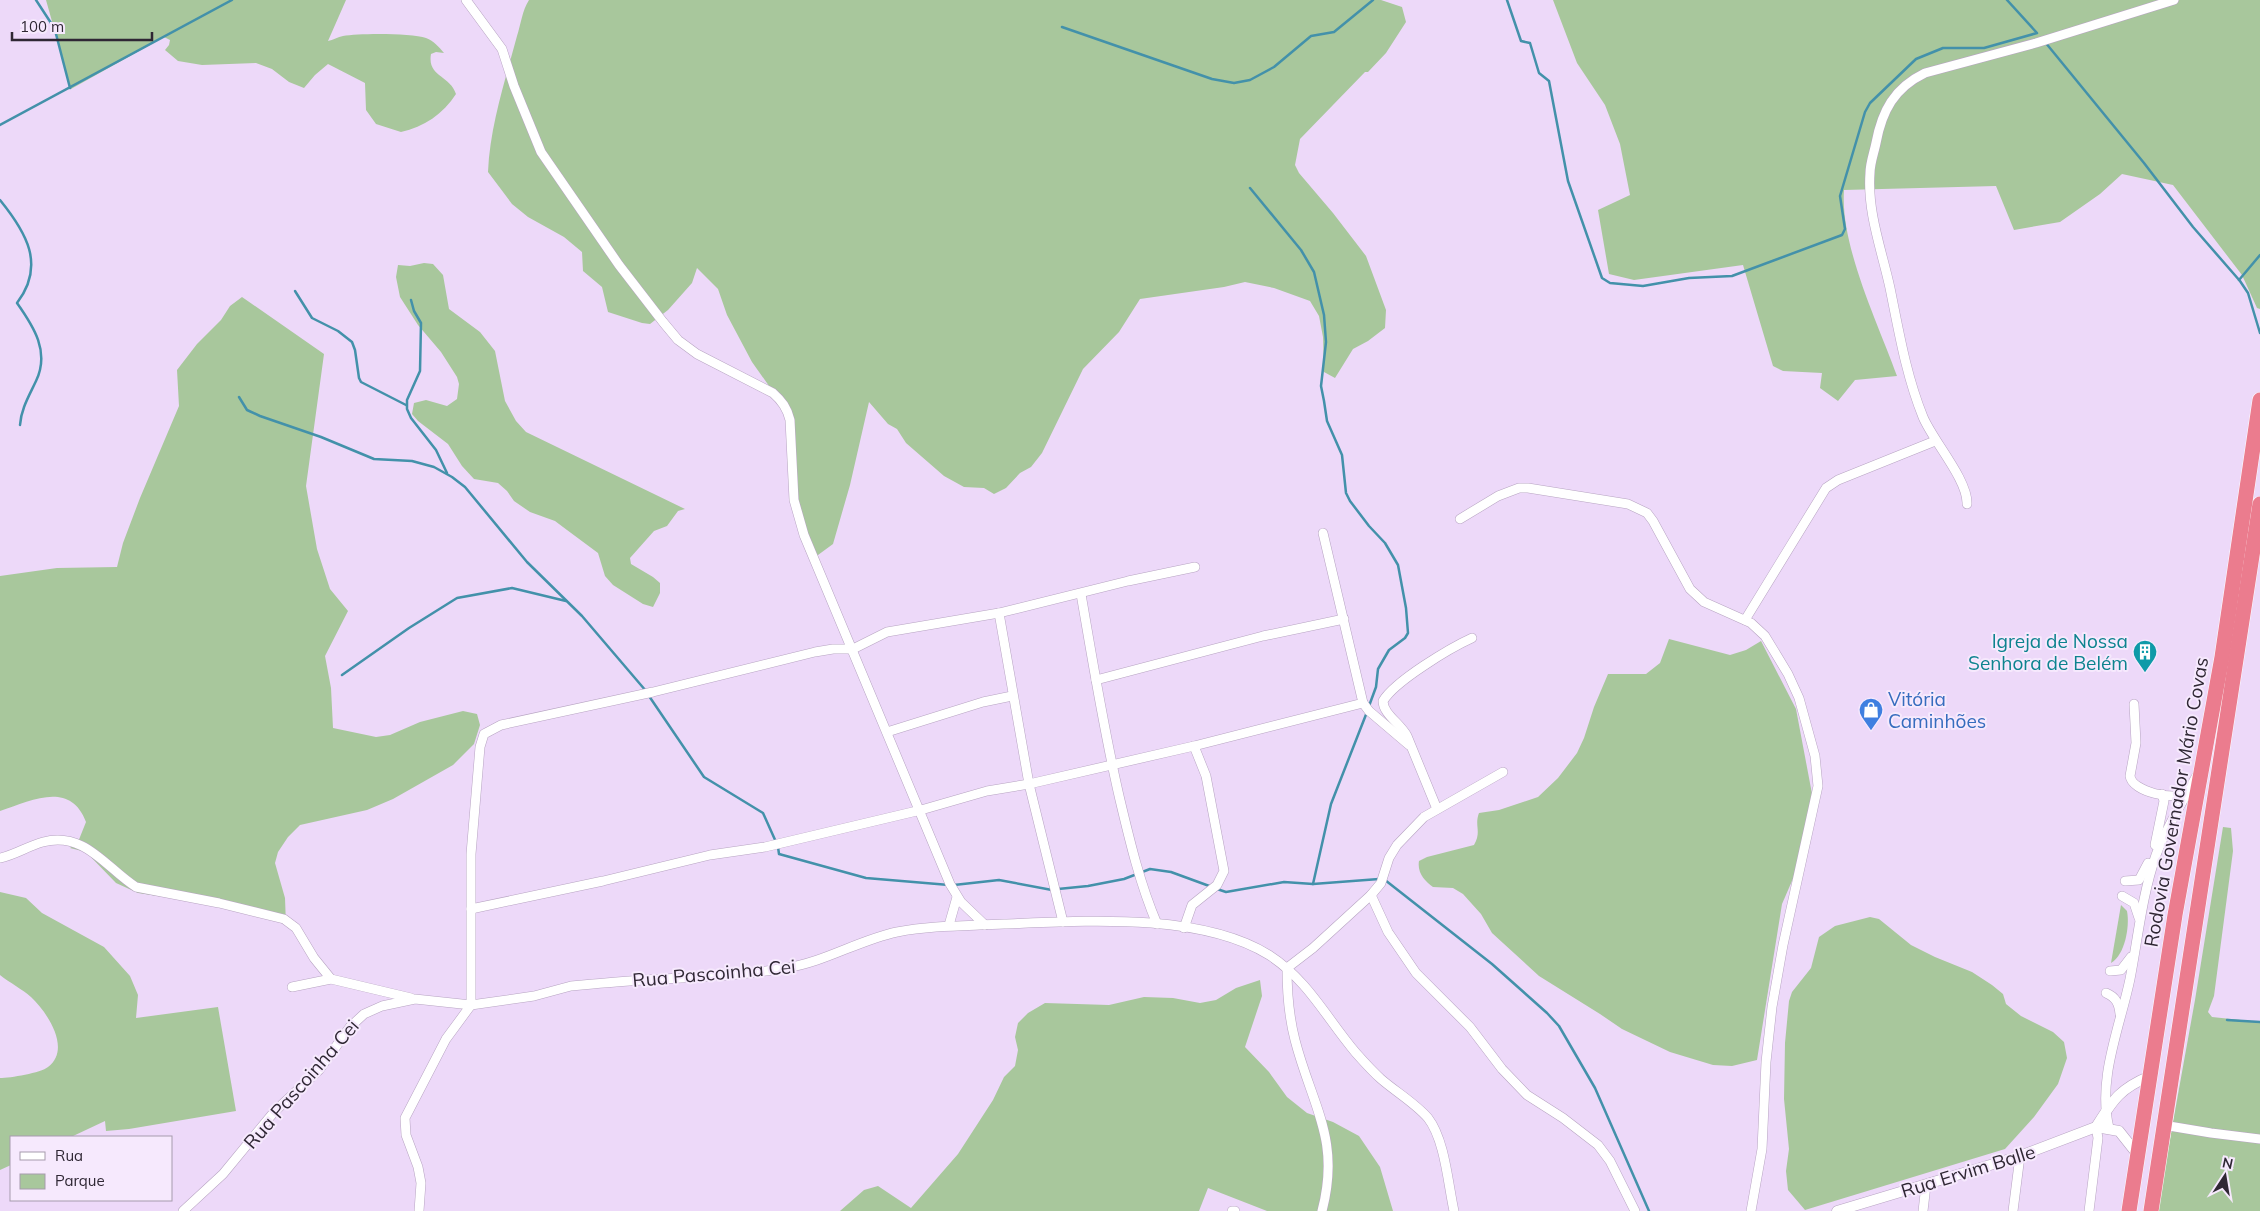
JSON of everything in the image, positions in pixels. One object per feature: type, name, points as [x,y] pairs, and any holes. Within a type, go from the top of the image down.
[{"type":"highway","name":"Rodovia Governador Mário Covas","points":[[2129,1211],[2175,914],[2222,657],[2260,400]]},
{"type":"highway","name":"Rodovia Governador Mário Covas","points":[[2151,1211],[2260,504]]},
{"type":"street","points":[[466,0],[502,49],[514,86],[541,152],[619,265],[662,322],[678,340],[697,354],[773,393],[788,411],[794,500],[813,560],[921,810],[943,869],[957,897],[985,925]]},
{"type":"street","points":[[1967,504],[1964,488],[1935,441],[1917,400],[1901,346],[1871,205],[1871,162],[1886,107],[1903,87],[1925,73],[2174,0]]},
{"type":"street","points":[[1745,620],[1826,488],[1838,480],[1935,441]]},
{"type":"street","points":[[1460,519],[1498,496],[1519,488],[1603,499],[1638,506],[1653,521],[1690,589],[1704,602],[1745,620],[1765,636],[1788,674],[1799,698],[1815,756],[1818,786],[1783,945],[1772,1007],[1766,1062],[1762,1149],[1750,1211]]},
{"type":"street","points":[[1323,532],[1363,703],[1413,749]]},
{"type":"street","points":[[420,1211],[421,1183],[418,1167],[406,1135],[405,1118],[446,1039],[471,1005],[471,854],[480,747],[484,734],[493,727],[653,692],[815,652],[832,649],[853,649],[887,632],[999,614],[1195,567]]},
{"type":"street","points":[[1080,594],[1112,764],[1135,863],[1157,924]]},
{"type":"street","points":[[999,614],[1029,784],[1063,922]]},
{"type":"street","points":[[1096,680],[1263,636],[1344,619]]},
{"type":"street","points":[[1437,809],[1402,727],[1384,708],[1383,701],[1430,661],[1456,645],[1472,638]]},
{"type":"street","points":[[887,732],[983,702],[1012,696]]},
{"type":"street","points":[[471,909],[603,881],[710,855],[765,846],[921,810],[987,791],[1029,784],[1194,746],[1363,703]]},
{"type":"street","points":[[2134,704],[2136,744],[2130,779],[2138,788],[2162,794],[2176,797],[2187,793]]},
{"type":"street","points":[[1184,928],[1192,905],[1217,885],[1224,871],[1206,776],[1194,746]]},
{"type":"street","points":[[2150,871],[2163,837],[2202,766]]},
{"type":"street","points":[[1322,1211],[1328,1191],[1330,1165],[1328,1146],[1325,1131],[1293,1034],[1287,968],[1313,948],[1371,895],[1380,883],[1397,845],[1424,817],[1503,772]]},
{"type":"street","points":[[2138,1155],[2119,1131],[2109,1128],[2106,1112],[2107,1076],[2121,1020],[2155,850],[2164,801],[2162,794]]},
{"type":"street","points":[[0,858],[46,841],[71,841],[84,846],[102,858],[136,887],[219,903],[290,922],[331,979]]},
{"type":"street","points":[[2125,881],[2140,880],[2155,850]]},
{"type":"street","points":[[1371,895],[1388,932],[1416,973],[1470,1027],[1502,1069],[1527,1095],[1570,1123],[1598,1145],[1610,1161],[1635,1211]]},
{"type":"street","points":[[2122,896],[2134,904],[2140,921]]},
{"type":"street","points":[[949,925],[957,897]]},
{"type":"street","name":"Rua Pascoinha Cei","points":[[183,1211],[223,1174],[274,1112],[319,1070],[358,1019],[364,1014],[382,1006],[415,999],[471,1005],[534,996],[571,986],[782,969],[822,959],[893,933],[933,926],[1063,922],[1157,924],[1226,936],[1267,954],[1287,968],[1306,986],[1365,1063],[1428,1118],[1439,1142],[1454,1211]]},
{"type":"street","points":[[2110,971],[2121,970],[2134,950]]},
{"type":"street","points":[[292,987],[331,979],[415,999]]},
{"type":"street","points":[[2106,993],[2119,1004],[2121,1020]]},
{"type":"street","points":[[2089,1211],[2098,1138],[2096,1127],[2114,1098],[2133,1083],[2150,1076]]},
{"type":"street","points":[[2163,1125],[2260,1139]]},
{"type":"street","name":"Rua Ervim Balle","points":[[1837,1211],[2020,1156],[2096,1127],[2109,1128]]},
{"type":"street","points":[[2013,1211],[2020,1156]]},
{"type":"street","points":[[1923,1211],[1926,1185]]},
{"type":"green space","points":[[46,0],[346,0],[328,41],[343,36],[361,34],[398,34],[426,38],[434,42],[444,53],[436,52],[431,54],[432,67],[449,83],[456,94],[445,108],[432,119],[417,127],[401,132],[376,124],[366,110],[365,83],[328,64],[304,88],[289,82],[272,69],[256,63],[202,65],[178,61],[165,50],[170,40],[164,37],[71,89]]},
{"type":"green space","points":[[529,0],[1381,0],[1402,7],[1406,22],[1386,53],[1300,139],[1295,165],[1299,173],[1366,256],[1386,310],[1385,328],[1368,341],[1353,349],[1335,378],[1324,372],[1323,337],[1319,316],[1310,301],[1274,288],[1245,282],[1224,287],[1140,299],[1119,332],[1083,369],[1042,453],[1031,467],[1020,473],[1006,488],[994,494],[984,488],[964,487],[944,476],[906,443],[897,429],[888,424],[869,402],[850,485],[833,544],[818,555],[806,552],[792,498],[787,458],[787,420],[779,400],[752,362],[727,315],[718,289],[697,268],[692,283],[668,310],[650,324],[608,312],[602,287],[583,271],[582,252],[564,237],[528,217],[512,204],[488,172],[489,155],[499,104],[523,13]]},
{"type":"green space","points":[[1553,0],[2260,0],[2260,309],[2257,308],[2242,275],[2173,185],[2122,174],[2100,194],[2060,222],[2014,230],[1996,186],[1844,190],[1844,212],[1854,259],[1897,376],[1855,380],[1838,401],[1820,388],[1822,373],[1783,371],[1773,366],[1743,265],[1634,280],[1609,274],[1598,210],[1630,195],[1620,144],[1605,105],[1577,63]]},
{"type":"green space","points":[[424,263],[433,264],[443,275],[449,309],[480,332],[495,351],[505,401],[516,421],[526,432],[685,509],[678,511],[667,526],[654,531],[630,558],[631,564],[660,583],[660,593],[653,607],[643,604],[613,585],[605,576],[598,553],[555,521],[530,512],[514,501],[498,483],[474,479],[462,466],[448,444],[418,421],[412,414],[414,403],[426,400],[447,406],[457,399],[459,384],[457,377],[441,352],[418,325],[400,297],[396,277],[398,265],[410,266]]},
{"type":"green space","points":[[242,297],[324,354],[306,486],[317,549],[330,589],[348,611],[325,656],[331,688],[333,728],[376,737],[390,735],[420,722],[463,711],[477,714],[480,725],[474,744],[453,765],[393,799],[367,810],[300,825],[288,837],[278,852],[275,863],[285,898],[286,925],[269,918],[216,905],[138,893],[116,883],[86,852],[70,848],[78,842],[86,822],[79,809],[70,801],[60,797],[37,799],[0,811],[0,576],[57,568],[117,567],[123,543],[140,498],[179,406],[177,370],[197,344],[221,320],[230,306]]},
{"type":"green space","points":[[1669,639],[1730,655],[1746,650],[1761,641],[1796,709],[1813,799],[1795,874],[1782,904],[1757,1060],[1732,1066],[1713,1065],[1670,1052],[1622,1029],[1539,976],[1492,933],[1481,914],[1463,894],[1453,888],[1433,887],[1420,873],[1419,869],[1419,861],[1427,857],[1474,845],[1478,832],[1477,822],[1479,813],[1499,810],[1538,797],[1558,778],[1577,753],[1608,674],[1646,674],[1660,663]]},
{"type":"green space","points":[[2223,827],[2231,828],[2233,851],[2214,996],[2208,1012],[2212,1017],[2260,1022],[2260,1211],[2157,1211],[2195,1000]]},
{"type":"green space","points":[[0,892],[26,898],[42,913],[104,947],[130,976],[138,995],[136,1018],[218,1007],[236,1111],[129,1129],[106,1131],[105,1121],[73,1136],[10,1136],[10,1165],[0,1170],[0,1078],[25,1075],[44,1069],[55,1059],[58,1051],[54,1031],[44,1012],[24,991],[0,975]]},
{"type":"green space","points":[[2121,905],[2127,911],[2127,932],[2120,954],[2111,963]]},
{"type":"green space","points":[[1870,917],[1879,919],[1911,945],[1972,972],[1992,985],[2003,994],[2006,1004],[2021,1016],[2053,1032],[2064,1042],[2067,1058],[2058,1084],[2034,1117],[2005,1149],[1805,1210],[1788,1190],[1786,1171],[1789,1149],[1784,1099],[1785,1043],[1789,1001],[1792,992],[1811,968],[1819,937],[1835,926]]},
{"type":"green space","points":[[1260,980],[1262,996],[1245,1047],[1269,1072],[1287,1097],[1307,1113],[1333,1122],[1359,1136],[1380,1167],[1393,1211],[1267,1211],[1208,1188],[1199,1211],[840,1211],[864,1190],[878,1186],[911,1208],[958,1154],[993,1100],[1004,1077],[1015,1066],[1018,1050],[1015,1037],[1018,1023],[1028,1013],[1045,1003],[1109,1005],[1144,997],[1173,998],[1200,1003],[1216,1000],[1236,988]]},
{"type":"waterway","points":[[36,0],[56,34],[70,88]]},
{"type":"waterway","points":[[0,125],[232,0]]},
{"type":"waterway","points":[[1062,27],[1212,79],[1234,83],[1250,80],[1274,67],[1311,36],[1334,32],[1373,0]]},
{"type":"waterway","points":[[1507,0],[1521,41],[1530,43],[1539,73],[1549,81],[1568,181],[1602,278],[1610,283],[1643,286],[1689,278],[1732,276],[1842,235],[1845,229],[1840,196],[1865,112],[1870,103],[1916,59],[1943,48],[1984,48],[2037,33],[2007,0]]},
{"type":"waterway","points":[[2045,42],[2144,163],[2193,227],[2240,281],[2248,293],[2260,333]]},
{"type":"waterway","points":[[1250,188],[1301,250],[1314,272],[1324,315],[1326,342],[1321,386],[1327,421],[1342,455],[1346,493],[1369,526],[1385,543],[1398,565],[1406,608],[1408,633],[1405,638],[1389,650],[1378,669],[1376,687],[1369,706]]},
{"type":"waterway","points":[[0,200],[18,224],[29,249],[30,275],[26,289],[17,303],[29,321],[41,350],[40,370],[28,397],[20,425]]},
{"type":"waterway","points":[[2239,280],[2260,255]]},
{"type":"waterway","points":[[295,291],[312,318],[338,331],[352,342],[361,382],[406,405]]},
{"type":"waterway","points":[[411,300],[414,311],[421,323],[420,371],[407,400],[407,409],[411,418],[436,450],[447,473]]},
{"type":"waterway","points":[[239,397],[247,410],[260,416],[321,437],[374,459],[412,461],[434,467],[452,477],[465,487],[527,562],[582,616],[646,691]]},
{"type":"waterway","points":[[342,675],[409,628],[457,598],[512,588],[566,601]]},
{"type":"waterway","points":[[649,696],[704,777],[763,813],[776,842]]},
{"type":"waterway","points":[[1313,884],[1331,804],[1367,712]]},
{"type":"waterway","points":[[778,847],[779,854],[866,878],[949,885]]},
{"type":"waterway","points":[[1058,889],[1088,886],[1124,879],[1150,869],[1171,872],[1212,887]]},
{"type":"waterway","points":[[1217,889],[1226,892],[1284,882],[1313,884],[1379,879]]},
{"type":"waterway","points":[[954,885],[999,880],[1052,890]]},
{"type":"waterway","points":[[1385,880],[1492,964],[1559,1026],[1595,1088],[1649,1211]]},
{"type":"waterway","points":[[2227,1020],[2260,1022]]},
{"type":"place","name":"Igreja de Nossa Senhora de Belém","points":[[2145,673]]},
{"type":"place","name":"Vitória Caminhões","points":[[1871,731]]}]
